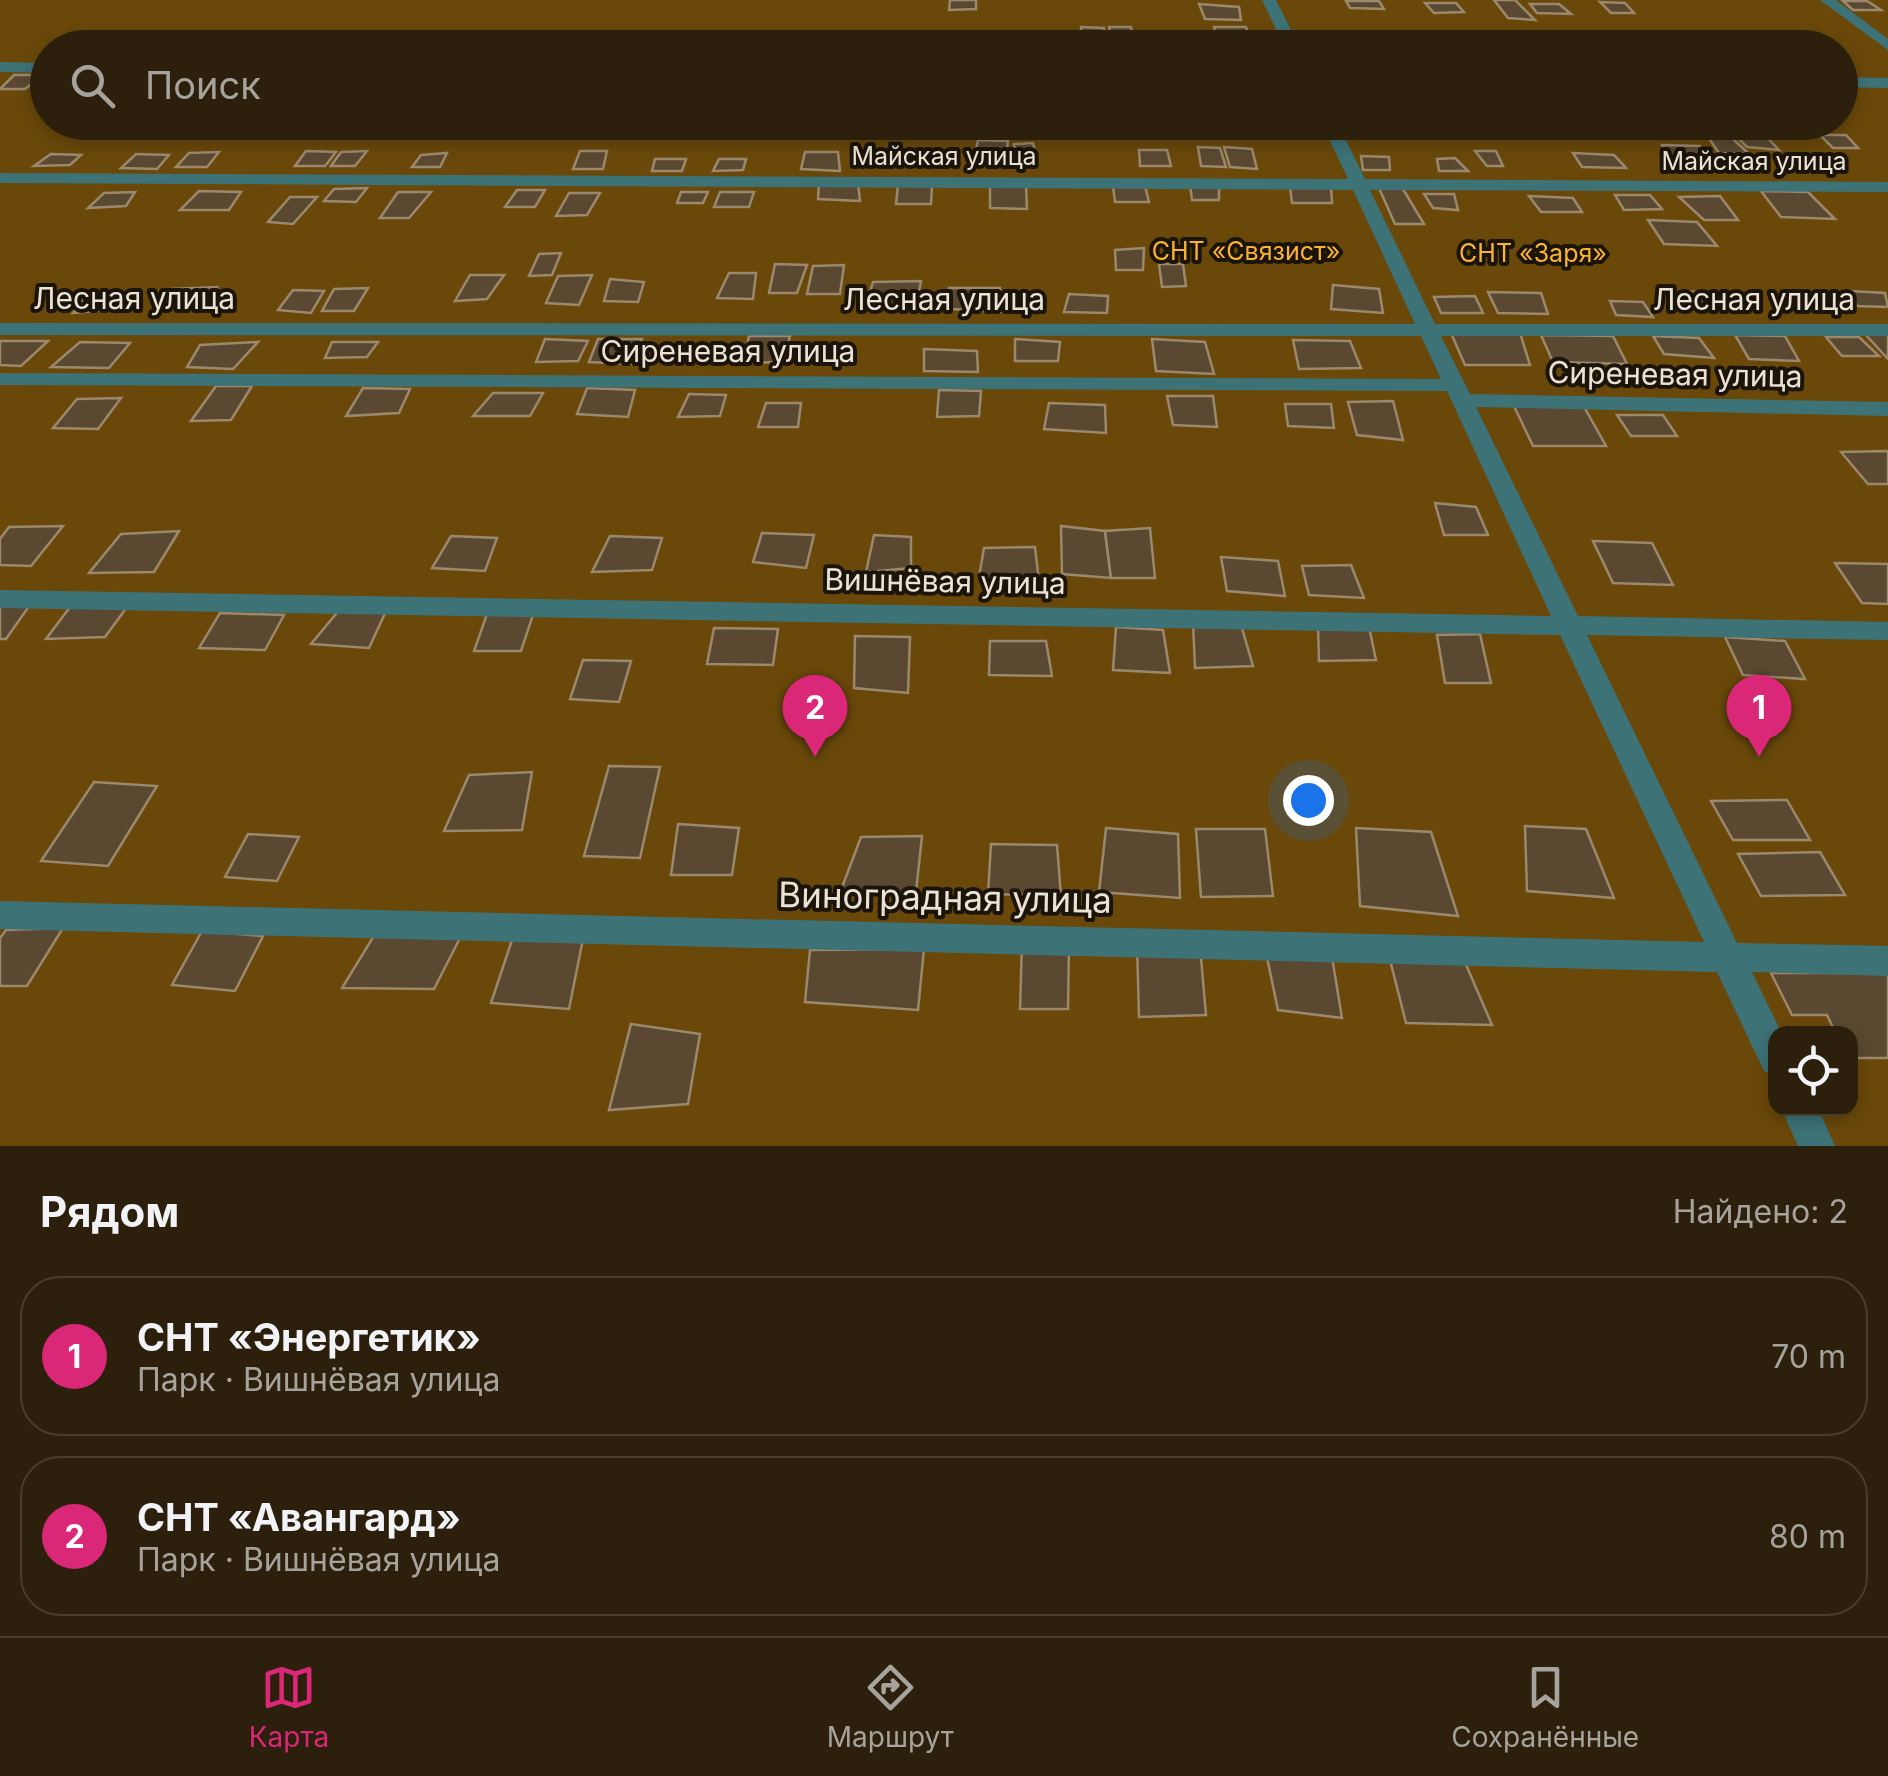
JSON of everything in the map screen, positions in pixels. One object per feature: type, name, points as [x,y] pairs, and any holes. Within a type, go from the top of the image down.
[{"type":"street","points":[[1269,0],[1284,30]]},
{"type":"street","points":[[1827,0],[1888,46]]},
{"type":"street","points":[[0,68],[30,68]]},
{"type":"street","points":[[1858,82],[1888,83]]},
{"type":"street","points":[[1336,140],[1768,1042]]},
{"type":"street","name":"Майская улица","points":[[0,178],[1888,187]]},
{"type":"street","name":"Лесная улица","points":[[0,329],[1888,330]]},
{"type":"street","name":"Сиреневая улица","points":[[0,379],[1458,393],[1888,409]]},
{"type":"street","name":"Вишнёвая улица","points":[[0,599],[1888,631]]},
{"type":"street","name":"Виноградная улица","points":[[0,915],[1888,961]]},
{"type":"street","points":[[1803,1116],[1817,1146]]},
{"type":"green space","points":[[0,0],[1888,0],[1888,1146],[0,1146]]},
{"type":"building","points":[[950,0],[976,0],[976,9],[949,10]]},
{"type":"building","points":[[1494,0],[1515,0],[1535,20],[1508,18]]},
{"type":"building","points":[[1346,1],[1379,1],[1384,9],[1350,8]]},
{"type":"building","points":[[1843,1],[1867,1],[1881,10],[1853,10]]},
{"type":"building","points":[[1600,2],[1625,3],[1634,13],[1611,13]]},
{"type":"building","points":[[1425,3],[1456,3],[1464,12],[1434,13]]},
{"type":"building","points":[[1199,4],[1239,7],[1241,20],[1205,19]]},
{"type":"building","points":[[1530,4],[1559,4],[1571,14],[1537,13]]},
{"type":"building","points":[[1109,27],[1132,30],[1110,30]]},
{"type":"building","points":[[1214,27],[1247,30],[1215,30]]},
{"type":"building","points":[[14,75],[30,75],[30,85],[25,89],[0,89]]},
{"type":"building","points":[[978,140],[1008,141],[1006,158],[974,159]]},
{"type":"building","points":[[1710,140],[1734,140],[1749,154],[1719,153]]},
{"type":"building","points":[[1740,140],[1770,140],[1779,150],[1747,147]]},
{"type":"building","points":[[1825,140],[1851,140],[1858,148],[1833,148]]},
{"type":"building","points":[[1033,143],[1036,157],[1015,158],[1014,144]]},
{"type":"building","points":[[1662,145],[1700,146],[1716,166],[1677,165]]},
{"type":"building","points":[[1198,147],[1220,148],[1226,167],[1201,166]]},
{"type":"building","points":[[1224,147],[1252,149],[1257,169],[1230,167]]},
{"type":"building","points":[[1139,150],[1167,150],[1171,166],[1140,166]]},
{"type":"building","points":[[306,151],[336,152],[325,166],[295,166]]},
{"type":"building","points":[[367,151],[355,166],[331,166],[341,152]]},
{"type":"building","points":[[580,151],[607,151],[603,169],[573,169]]},
{"type":"building","points":[[1475,151],[1496,151],[1503,166],[1487,166]]},
{"type":"building","points":[[219,152],[207,167],[176,167],[189,153]]},
{"type":"building","points":[[805,152],[838,152],[840,171],[801,169]]},
{"type":"building","points":[[447,153],[440,167],[412,167],[421,155]]},
{"type":"building","points":[[1573,153],[1614,155],[1626,168],[1582,167]]},
{"type":"building","points":[[51,154],[81,155],[70,165],[34,166]]},
{"type":"building","points":[[136,154],[169,155],[157,169],[121,168]]},
{"type":"building","points":[[1361,156],[1389,157],[1390,170],[1363,170]]},
{"type":"building","points":[[1455,158],[1468,171],[1439,171],[1437,159]]},
{"type":"building","points":[[655,159],[686,159],[682,171],[652,171]]},
{"type":"building","points":[[719,159],[746,159],[743,170],[713,171]]},
{"type":"building","points":[[1795,161],[1829,163],[1837,171],[1806,172]]},
{"type":"building","points":[[819,183],[858,183],[860,201],[818,199]]},
{"type":"building","points":[[990,184],[1026,185],[1027,209],[990,208]]},
{"type":"building","points":[[1190,184],[1219,184],[1219,200],[1192,200]]},
{"type":"building","points":[[898,185],[932,185],[931,204],[896,204]]},
{"type":"building","points":[[1113,186],[1145,186],[1149,202],[1115,202]]},
{"type":"building","points":[[1290,187],[1331,187],[1332,203],[1292,203]]},
{"type":"building","points":[[367,188],[356,202],[324,201],[334,189]]},
{"type":"building","points":[[1379,188],[1403,189],[1424,224],[1395,224]]},
{"type":"building","points":[[517,190],[545,190],[535,207],[505,207]]},
{"type":"building","points":[[199,191],[241,192],[229,210],[180,210]]},
{"type":"building","points":[[1761,191],[1808,192],[1835,219],[1781,217]]},
{"type":"building","points":[[135,192],[126,206],[88,208],[104,193]]},
{"type":"building","points":[[398,192],[431,192],[409,218],[380,218]]},
{"type":"building","points":[[681,192],[708,192],[703,203],[677,203]]},
{"type":"building","points":[[720,192],[754,192],[749,207],[714,207]]},
{"type":"building","points":[[569,193],[600,193],[587,215],[556,216]]},
{"type":"building","points":[[1424,194],[1454,194],[1458,210],[1433,208]]},
{"type":"building","points":[[1615,195],[1650,195],[1662,209],[1624,210]]},
{"type":"building","points":[[1529,196],[1573,198],[1582,212],[1541,212]]},
{"type":"building","points":[[1720,196],[1738,220],[1704,220],[1679,197]]},
{"type":"building","points":[[290,197],[317,197],[293,224],[268,222]]},
{"type":"building","points":[[1648,220],[1697,222],[1717,246],[1664,244]]},
{"type":"building","points":[[1144,248],[1143,270],[1116,270],[1115,250]]},
{"type":"building","points":[[561,253],[552,275],[529,276],[539,254]]},
{"type":"building","points":[[775,264],[807,265],[797,293],[769,293]]},
{"type":"building","points":[[1159,264],[1183,264],[1186,286],[1162,287]]},
{"type":"building","points":[[844,265],[840,294],[807,294],[813,266]]},
{"type":"building","points":[[729,273],[756,273],[753,299],[717,298]]},
{"type":"building","points":[[470,275],[504,275],[487,299],[455,301]]},
{"type":"building","points":[[592,275],[579,305],[546,303],[558,276]]},
{"type":"building","points":[[610,279],[644,282],[638,302],[604,301]]},
{"type":"building","points":[[921,281],[916,307],[866,305],[873,282]]},
{"type":"building","points":[[1333,285],[1379,289],[1383,313],[1331,309]]},
{"type":"building","points":[[217,287],[203,308],[154,309],[171,289]]},
{"type":"building","points":[[368,288],[354,311],[322,311],[334,289]]},
{"type":"building","points":[[949,288],[1000,288],[1001,312],[952,309]]},
{"type":"building","points":[[293,290],[324,291],[311,313],[278,310]]},
{"type":"building","points":[[1683,291],[1727,294],[1741,312],[1695,310]]},
{"type":"building","points":[[1850,291],[1885,293],[1888,307],[1857,306]]},
{"type":"building","points":[[1488,292],[1541,293],[1548,314],[1498,313]]},
{"type":"building","points":[[89,293],[135,293],[119,309],[73,313]]},
{"type":"building","points":[[1069,294],[1108,296],[1107,313],[1064,312]]},
{"type":"building","points":[[1475,296],[1483,313],[1441,313],[1434,297]]},
{"type":"building","points":[[1610,301],[1643,302],[1653,317],[1616,315]]},
{"type":"building","points":[[1451,333],[1520,333],[1530,365],[1465,365]]},
{"type":"building","points":[[1865,334],[1888,335],[1888,359]]},
{"type":"building","points":[[1541,335],[1613,336],[1627,364],[1553,362]]},
{"type":"building","points":[[1735,335],[1785,336],[1799,361],[1749,359]]},
{"type":"building","points":[[749,336],[790,336],[783,362],[743,363]]},
{"type":"building","points":[[1653,336],[1699,338],[1714,358],[1664,354]]},
{"type":"building","points":[[1826,337],[1859,337],[1879,356],[1842,356]]},
{"type":"building","points":[[545,339],[588,341],[578,361],[536,362]]},
{"type":"building","points":[[598,339],[642,339],[634,364],[589,362]]},
{"type":"building","points":[[1015,339],[1060,342],[1058,361],[1015,361]]},
{"type":"building","points":[[1152,339],[1205,342],[1214,374],[1156,371]]},
{"type":"building","points":[[1293,340],[1350,341],[1361,368],[1299,369]]},
{"type":"building","points":[[0,341],[48,341],[21,366],[0,365]]},
{"type":"building","points":[[80,342],[130,343],[109,368],[51,367]]},
{"type":"building","points":[[258,342],[233,369],[187,367],[200,345]]},
{"type":"building","points":[[332,342],[378,342],[367,357],[325,358]]},
{"type":"building","points":[[924,349],[977,351],[978,372],[924,371]]},
{"type":"building","points":[[216,386],[252,386],[231,420],[191,421]]},
{"type":"building","points":[[363,388],[410,389],[399,413],[346,416]]},
{"type":"building","points":[[587,388],[635,390],[628,417],[577,414]]},
{"type":"building","points":[[939,390],[981,391],[979,416],[937,417]]},
{"type":"building","points":[[493,393],[543,393],[530,416],[473,416]]},
{"type":"building","points":[[689,394],[726,395],[720,416],[678,417]]},
{"type":"building","points":[[1167,396],[1213,396],[1217,427],[1173,425]]},
{"type":"building","points":[[121,398],[98,429],[53,428],[77,399]]},
{"type":"building","points":[[1393,401],[1403,440],[1357,435],[1348,402]]},
{"type":"building","points":[[766,403],[801,403],[798,427],[758,427]]},
{"type":"building","points":[[1049,403],[1105,405],[1106,433],[1044,429]]},
{"type":"building","points":[[1285,404],[1331,404],[1334,428],[1288,426]]},
{"type":"building","points":[[1513,404],[1583,405],[1606,446],[1533,446]]},
{"type":"building","points":[[1617,415],[1663,415],[1677,436],[1631,436]]},
{"type":"building","points":[[1888,451],[1888,484],[1868,484],[1841,452]]},
{"type":"building","points":[[1435,503],[1476,507],[1488,535],[1444,535]]},
{"type":"building","points":[[63,526],[31,566],[0,565],[0,539],[9,527]]},
{"type":"building","points":[[1061,526],[1105,531],[1111,578],[1062,574]]},
{"type":"building","points":[[1150,528],[1155,578],[1111,578],[1105,531]]},
{"type":"building","points":[[179,531],[154,572],[89,573],[121,534]]},
{"type":"building","points":[[762,533],[814,535],[806,568],[753,562]]},
{"type":"building","points":[[874,535],[911,537],[911,568],[866,572]]},
{"type":"building","points":[[451,536],[497,538],[485,571],[432,568]]},
{"type":"building","points":[[610,536],[662,538],[652,570],[592,572]]},
{"type":"building","points":[[1593,541],[1652,543],[1673,585],[1613,583]]},
{"type":"building","points":[[1035,547],[1039,582],[979,577],[984,548]]},
{"type":"building","points":[[1221,557],[1278,561],[1285,596],[1227,591]]},
{"type":"building","points":[[1835,563],[1888,564],[1888,604],[1862,603]]},
{"type":"building","points":[[1351,565],[1364,598],[1309,595],[1302,566]]},
{"type":"building","points":[[0,601],[32,602],[6,639],[0,639]]},
{"type":"building","points":[[73,603],[130,603],[105,637],[46,639]]},
{"type":"building","points":[[341,608],[387,609],[369,648],[311,644]]},
{"type":"building","points":[[220,613],[284,615],[265,650],[199,648]]},
{"type":"building","points":[[487,614],[533,615],[521,651],[474,651]]},
{"type":"building","points":[[1193,622],[1241,625],[1253,666],[1195,668]]},
{"type":"building","points":[[1318,625],[1369,627],[1376,660],[1319,661]]},
{"type":"building","points":[[1116,627],[1163,630],[1170,673],[1113,670]]},
{"type":"building","points":[[714,628],[778,629],[773,665],[707,664]]},
{"type":"building","points":[[1480,634],[1491,683],[1445,683],[1437,635]]},
{"type":"building","points":[[855,636],[910,637],[908,693],[854,688]]},
{"type":"building","points":[[1725,637],[1785,641],[1805,679],[1743,675]]},
{"type":"building","points":[[990,641],[1046,641],[1052,676],[989,675]]},
{"type":"building","points":[[583,660],[631,661],[619,702],[570,699]]},
{"type":"building","points":[[609,766],[660,767],[640,858],[584,856]]},
{"type":"building","points":[[532,772],[522,830],[444,831],[469,775]]},
{"type":"building","points":[[94,782],[157,786],[108,866],[41,861]]},
{"type":"building","points":[[1787,800],[1810,840],[1733,840],[1711,801]]},
{"type":"building","points":[[678,824],[739,828],[732,875],[671,875]]},
{"type":"building","points":[[1525,826],[1586,829],[1614,898],[1527,891]]},
{"type":"building","points":[[1106,828],[1178,834],[1180,898],[1099,892]]},
{"type":"building","points":[[1356,828],[1431,832],[1458,916],[1360,906]]},
{"type":"building","points":[[1196,829],[1265,829],[1273,896],[1201,897]]},
{"type":"building","points":[[248,834],[299,837],[277,881],[225,877]]},
{"type":"building","points":[[922,836],[916,892],[841,890],[861,837]]},
{"type":"building","points":[[991,844],[1057,845],[1061,896],[988,894]]},
{"type":"building","points":[[1820,852],[1845,895],[1761,896],[1738,854]]},
{"type":"building","points":[[63,928],[27,986],[0,986],[0,938],[6,930]]},
{"type":"building","points":[[202,931],[263,936],[235,991],[172,985]]},
{"type":"building","points":[[375,934],[460,938],[434,989],[342,988]]},
{"type":"building","points":[[514,934],[583,939],[569,1009],[491,1003]]},
{"type":"building","points":[[1022,943],[1069,945],[1068,1009],[1020,1009]]},
{"type":"building","points":[[1137,944],[1200,947],[1206,1015],[1139,1017]]},
{"type":"building","points":[[1265,948],[1331,951],[1342,1018],[1278,1010]]},
{"type":"building","points":[[924,949],[918,1010],[805,1002],[810,950]]},
{"type":"building","points":[[1388,952],[1464,960],[1492,1025],[1406,1023]]},
{"type":"building","points":[[1771,973],[1888,973],[1888,1058],[1858,1058],[1858,1026],[1832,1026],[1827,1015],[1792,1015]]},
{"type":"building","points":[[631,1024],[700,1034],[688,1104],[609,1110]]},
{"type":"place","name":"СНТ «Авангард»","points":[[815,757]]},
{"type":"place","name":"СНТ «Энергетик»","points":[[1759,757]]},
{"type":"park label","name":"СНТ «Связист»","points":[[1246,251]]},
{"type":"park label","name":"СНТ «Заря»","points":[[1533,253]]}]
